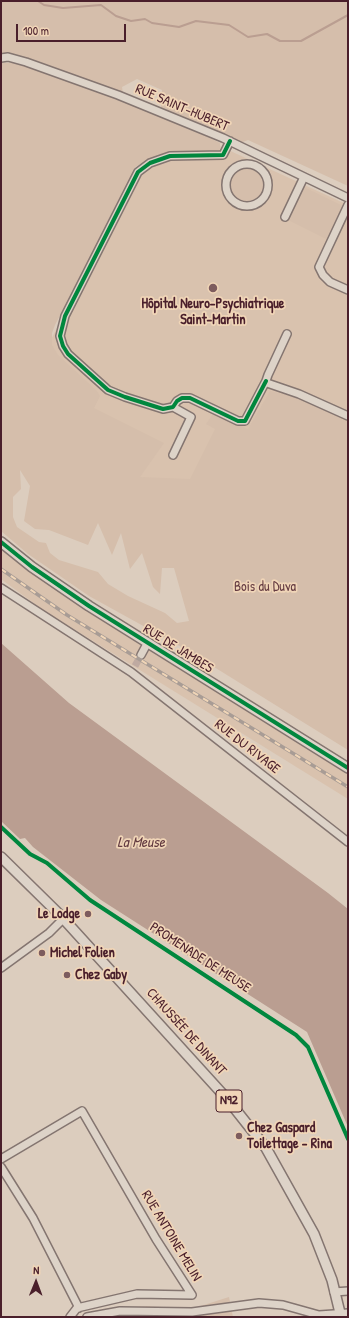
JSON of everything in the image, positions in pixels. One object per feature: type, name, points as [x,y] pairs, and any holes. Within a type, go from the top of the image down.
[{"type":"main road","name":"RUE DE JAMBES","points":[[1,542],[61,588],[348,768]]},
{"type":"main road","name":"CHAUSSÉE DE DINANT","points":[[1,857],[63,919],[228,1100],[266,1148],[314,1234],[343,1315]]},
{"type":"street","name":"RUE SAINT-HUBERT","points":[[1,58],[8,57],[26,62],[118,95],[230,142],[348,198]]},
{"type":"street","points":[[173,455],[191,417],[173,408],[163,409],[108,390],[68,354],[63,346],[60,336],[61,325],[64,316],[138,172],[150,163],[170,156],[223,155],[230,142]]},
{"type":"street","points":[[255,166],[260,156]]},
{"type":"street","points":[[241,165],[255,166],[265,174],[268,187],[266,194],[257,204],[244,206],[237,203],[228,194],[226,187],[230,173],[241,165]]},
{"type":"street","points":[[284,217],[304,177]]},
{"type":"street","points":[[348,205],[319,267],[323,276],[330,282],[348,290]]},
{"type":"street","points":[[173,408],[177,401],[182,398],[190,398],[238,420],[245,421],[288,334]]},
{"type":"street","points":[[266,381],[270,386],[299,394],[348,416]]},
{"type":"street","name":"RUE DU RIVAGE","points":[[1,588],[133,669],[348,842]]},
{"type":"street","points":[[140,655],[148,642]]},
{"type":"street","points":[[1,968],[49,933],[63,919]]},
{"type":"street","name":"RUE ANTOINE MELIN","points":[[1,1159],[82,1111],[156,1239],[192,1295],[137,1294],[78,1308]]},
{"type":"street","points":[[1,1167],[33,1218],[78,1308],[70,1317]]},
{"type":"street","points":[[334,1292],[348,1291]]},
{"type":"street","points":[[87,1317],[120,1312],[163,1313],[207,1311],[259,1303],[283,1305],[319,1315],[343,1315]]},
{"type":"shaded area","name":"Hôpital Neuro-Psychiatrique Saint-Martin","points":[[163,120],[348,205],[348,530],[140,477],[35,371]]},
{"type":"shaded area","points":[[1,548],[8,548],[32,567],[348,768],[348,799],[43,610],[1,579]]},
{"type":"green space","points":[[1,1],[348,1],[348,186],[248,140],[240,143],[161,108],[162,90],[137,79],[122,87],[123,94],[23,57],[1,55]]},
{"type":"green space","name":"Bois du Duva","points":[[1,63],[15,63],[30,67],[131,104],[177,122],[220,143],[220,149],[214,152],[174,153],[147,161],[135,167],[126,190],[55,325],[52,333],[52,345],[58,355],[97,391],[100,396],[94,408],[164,443],[140,477],[190,479],[215,429],[206,424],[213,414],[248,429],[270,391],[301,398],[348,420],[348,750],[185,649],[89,596],[28,554],[1,531]],"holes":[[[20,470],[30,486],[24,521],[35,529],[49,530],[88,545],[98,523],[112,555],[121,533],[130,569],[142,553],[153,587],[160,594],[162,568],[174,568],[189,621],[177,623],[165,613],[128,596],[108,584],[98,572],[59,560],[50,553],[46,543],[39,542],[17,527],[13,517],[13,497],[21,489]]]},
{"type":"green space","points":[[250,169],[259,174],[263,179],[263,193],[259,198],[254,202],[244,203],[240,202],[231,193],[230,183],[231,179],[240,170]]},
{"type":"green space","points":[[302,186],[345,207],[328,240],[286,219]]},
{"type":"green space","points":[[229,1297],[233,1317],[77,1317],[120,1308],[147,1306],[191,1309]]},
{"type":"water","name":"La Meuse","points":[[1,643],[69,703],[348,909],[348,1127],[307,1032],[101,900],[33,847],[25,838],[20,839],[1,821]]},
{"type":"waterway","points":[[38,1],[44,5],[63,8],[101,5],[116,16],[131,21],[145,19],[152,23],[179,27],[196,21],[229,25],[248,37],[267,34],[280,41],[301,41],[348,15]]},
{"type":"tunnel","points":[[135,666],[141,655]]},
{"type":"railway","points":[[1,569],[67,615],[348,787]]},
{"type":"cycle path","points":[[230,141],[223,155],[170,156],[150,163],[138,172],[65,316],[60,336],[63,346],[68,354],[108,390],[163,409],[173,407],[177,401],[182,398],[190,398],[238,421],[245,421],[266,381]]},
{"type":"cycle path","points":[[1,542],[32,567],[89,606],[348,768]]},
{"type":"cycle path","name":"PROMENADE DE MEUSE","points":[[1,827],[30,854],[47,863],[90,900],[296,1035],[308,1047],[348,1139]]},
{"type":"place","name":"Hôpital Neuro-Psychiatrique Saint-Martin","points":[[213,288]]},
{"type":"place","name":"Le Lodge","points":[[88,914]]},
{"type":"place","name":"Michel Folien","points":[[42,953]]},
{"type":"place","name":"Chez Gaby","points":[[67,975]]},
{"type":"place","name":"Chez Gaspard Toilettage - Rina","points":[[239,1136]]}]
